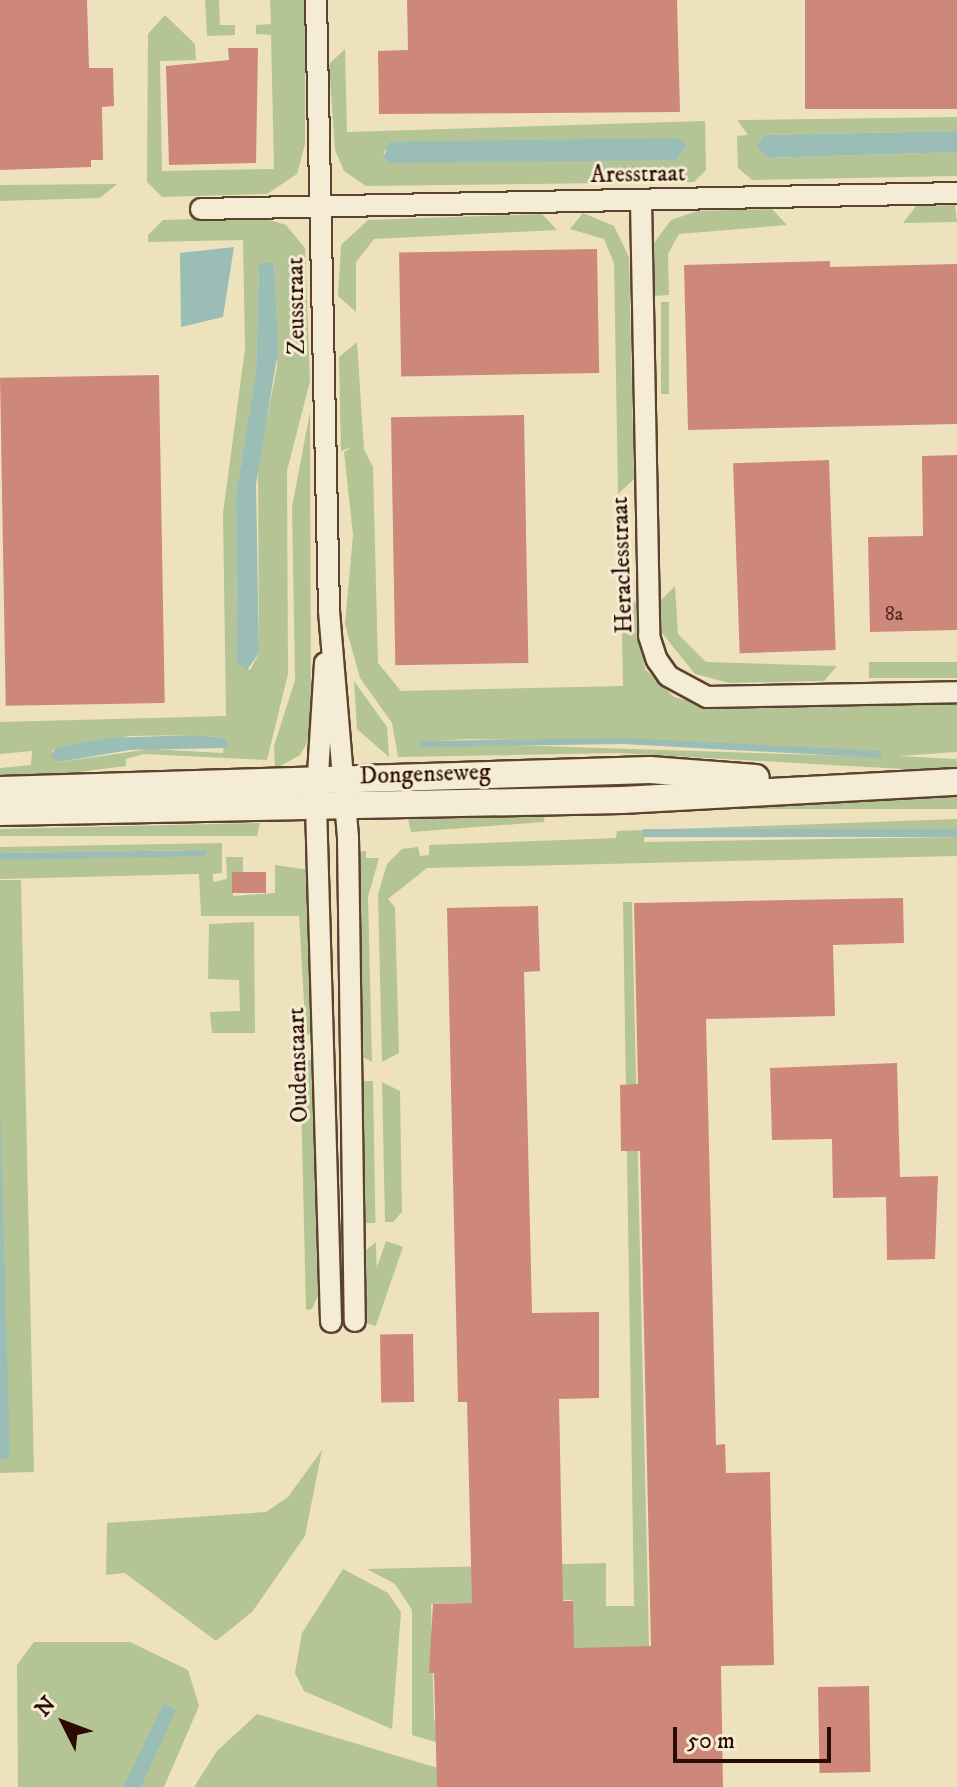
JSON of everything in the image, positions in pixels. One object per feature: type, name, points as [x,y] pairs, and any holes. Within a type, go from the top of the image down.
[{"type":"street","name":"Zeusstraat","points":[[316,0],[329,611],[346,778],[346,806]]},
{"type":"street","name":"Aresstraat","points":[[201,209],[957,193]]},
{"type":"street","name":"Heraclesstraat","points":[[641,201],[649,636],[657,660],[668,676],[707,697],[957,692]]},
{"type":"street","name":"Zeusstraat","points":[[316,778],[329,611]]},
{"type":"street","name":"Dongenseweg","points":[[0,790],[650,770],[850,785]]},
{"type":"street","name":"Oudenstaart","points":[[316,778],[331,1322]]},
{"type":"street","name":"Dongenseweg","points":[[0,812],[622,800],[850,785],[957,782]]},
{"type":"street","points":[[346,806],[355,1321]]},
{"type":"green space","points":[[205,0],[219,0],[220,25],[235,25],[235,35],[207,36]]},
{"type":"green space","points":[[270,0],[305,0],[305,144],[297,174],[267,194],[162,197],[147,182],[148,34],[165,15],[195,44],[196,60],[160,61],[162,171],[274,169],[271,35],[256,34],[256,25],[271,24]]},
{"type":"green space","points":[[345,49],[347,132],[705,121],[706,170],[694,182],[366,186],[344,171],[335,150],[329,64]],"holes":[[[687,145],[677,160],[383,158],[385,150]]]},
{"type":"green space","points":[[957,117],[957,131],[764,135],[756,145],[767,158],[957,152],[957,176],[752,180],[738,168],[737,136],[748,135],[737,120]]},
{"type":"green space","points":[[117,184],[100,198],[0,201],[0,185]]},
{"type":"green space","points":[[955,205],[957,222],[903,223],[916,206]]},
{"type":"green space","points":[[772,209],[787,225],[679,234],[668,254],[669,295],[653,296],[654,243],[671,220],[697,211]]},
{"type":"green space","points":[[583,213],[614,226],[629,257],[634,479],[618,494],[614,263],[604,239],[570,229]]},
{"type":"green space","points":[[542,214],[557,230],[374,239],[356,262],[356,312],[338,296],[341,245],[368,220]]},
{"type":"green space","points":[[259,217],[286,225],[305,248],[310,381],[287,471],[288,674],[267,760],[144,754],[126,759],[126,766],[0,782],[0,768],[31,765],[32,751],[0,754],[0,722],[226,716],[223,513],[245,349],[243,240],[148,242],[148,235],[163,220]],"holes":[[[274,263],[277,367],[258,464],[259,653],[250,670],[237,662],[236,493],[256,371],[259,264]],[[194,735],[225,738],[223,753],[151,749],[58,762],[52,751],[130,736]]]},
{"type":"green space","points":[[661,302],[669,302],[669,394],[661,394]]},
{"type":"green space","points":[[357,342],[364,449],[373,467],[378,663],[401,691],[623,686],[621,590],[637,604],[645,669],[674,697],[707,706],[957,700],[957,752],[899,756],[957,759],[957,772],[617,753],[398,757],[392,723],[360,678],[345,624],[353,535],[344,452],[352,447],[341,451],[339,357]],"holes":[[[468,739],[775,746],[881,757],[419,742]]]},
{"type":"green space","points":[[310,412],[311,736],[300,755],[275,769],[274,746],[295,680],[292,507]]},
{"type":"green space","points":[[675,586],[678,634],[706,662],[837,666],[824,681],[729,683],[695,674],[662,633],[659,602]]},
{"type":"green space","points":[[869,662],[957,662],[957,678],[869,678]]},
{"type":"green space","points":[[354,681],[387,727],[389,757],[357,729]]},
{"type":"green space","points":[[690,797],[957,797],[957,809],[690,809]]},
{"type":"green space","points":[[406,810],[545,811],[544,822],[411,832]]},
{"type":"green space","points":[[957,819],[957,829],[644,835],[644,842],[957,837],[957,856],[427,868],[388,899],[395,907],[399,1053],[382,1062],[378,894],[387,864],[402,849],[418,847],[420,856],[429,855],[429,845],[616,838],[617,831]]},
{"type":"green space","points":[[260,823],[257,836],[0,836],[0,829]]},
{"type":"green space","points":[[222,843],[222,873],[213,874],[213,882],[227,879],[226,857],[243,857],[243,873],[232,873],[233,896],[275,893],[275,865],[310,870],[314,1028],[306,1037],[299,916],[201,916],[199,874],[0,879],[0,860],[207,850],[0,853],[0,847]]},
{"type":"green space","points":[[366,851],[366,858],[379,858],[368,897],[372,1062],[359,1055],[353,852]]},
{"type":"green space","points":[[0,880],[21,880],[34,1472],[0,1473]]},
{"type":"green space","points":[[623,902],[632,902],[649,1647],[574,1695],[572,1600],[431,1604],[434,1721],[574,1718],[604,1787],[194,1787],[217,1751],[257,1714],[468,1777],[459,1749],[412,1735],[412,1610],[395,1584],[367,1569],[606,1563],[606,1606],[634,1606]]},
{"type":"green space","points":[[254,922],[255,1033],[212,1033],[210,1012],[240,1011],[239,980],[208,979],[209,924]]},
{"type":"green space","points":[[300,1057],[316,1062],[321,1289],[312,1309],[306,1310]]},
{"type":"green space","points":[[358,1081],[373,1081],[375,1223],[360,1223]]},
{"type":"green space","points":[[382,1082],[400,1091],[402,1212],[393,1222],[385,1222]]},
{"type":"green space","points":[[386,1241],[403,1247],[376,1326],[359,1320]]},
{"type":"green space","points":[[376,1242],[378,1313],[363,1317],[369,1305],[362,1253]]},
{"type":"green space","points":[[322,1450],[305,1536],[252,1612],[216,1641],[125,1573],[106,1575],[107,1523],[266,1512],[288,1497]]},
{"type":"green space","points":[[343,1569],[388,1593],[401,1612],[392,1729],[304,1691],[295,1673],[302,1633]]},
{"type":"green space","points":[[34,1642],[130,1642],[188,1670],[199,1706],[164,1787],[18,1787],[17,1665]]},
{"type":"water","points":[[957,131],[957,152],[767,158],[756,145],[764,135]]},
{"type":"water","points":[[677,138],[687,145],[677,160],[390,163],[383,158],[390,142]]},
{"type":"water","points":[[234,247],[223,317],[181,327],[180,253]]},
{"type":"water","points":[[259,263],[274,263],[278,351],[256,484],[259,653],[247,670],[237,662],[236,493],[256,371]]},
{"type":"water","points":[[194,735],[225,738],[229,748],[130,750],[58,762],[51,756],[56,748],[108,738]]},
{"type":"water","points":[[624,738],[881,751],[881,758],[623,744],[419,747],[419,741]]},
{"type":"water","points":[[643,829],[957,829],[957,837],[643,837]]},
{"type":"water","points":[[207,850],[204,856],[0,860],[0,853]]},
{"type":"water","points":[[0,1099],[10,1458],[0,1459]]},
{"type":"water","points":[[164,1703],[176,1710],[141,1787],[123,1787]]},
{"type":"building","points":[[0,0],[87,0],[89,68],[113,68],[114,106],[102,107],[103,160],[91,160],[91,167],[0,170]]},
{"type":"building","points":[[407,0],[677,0],[680,112],[379,114],[378,51],[408,50]]},
{"type":"building","points":[[805,0],[957,0],[957,109],[805,109]]},
{"type":"building","points":[[228,48],[258,48],[256,163],[169,165],[166,66],[229,60]]},
{"type":"building","points":[[597,249],[599,373],[401,376],[399,252]]},
{"type":"building","points":[[830,261],[830,267],[957,264],[957,424],[688,430],[684,265]]},
{"type":"building","points":[[159,375],[165,703],[6,706],[0,378]]},
{"type":"building","points":[[524,415],[528,663],[395,665],[391,417]]},
{"type":"building","points":[[957,455],[957,630],[870,632],[868,537],[923,536],[922,456]]},
{"type":"building","points":[[829,460],[836,650],[740,653],[733,463]]},
{"type":"building","points":[[232,872],[266,872],[266,893],[232,893]]},
{"type":"building","points":[[903,898],[904,943],[833,945],[835,1016],[706,1019],[716,1445],[725,1444],[726,1473],[770,1472],[774,1665],[721,1666],[723,1787],[437,1787],[434,1673],[429,1673],[433,1604],[472,1603],[467,1402],[458,1402],[447,908],[538,906],[540,971],[524,972],[532,1313],[599,1312],[599,1398],[559,1399],[563,1601],[573,1601],[574,1648],[651,1646],[640,1151],[621,1151],[620,1085],[638,1084],[634,903]]},
{"type":"building","points":[[897,1063],[900,1177],[938,1176],[935,1259],[887,1260],[886,1197],[833,1198],[832,1139],[772,1140],[770,1068]]},
{"type":"building","points":[[413,1334],[414,1402],[381,1403],[380,1335]]},
{"type":"building","points":[[869,1686],[871,1772],[820,1773],[818,1687]]}]
